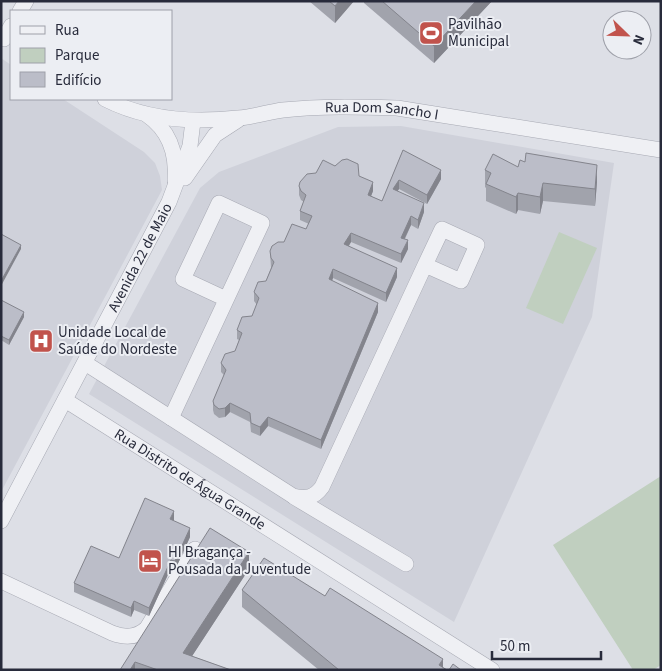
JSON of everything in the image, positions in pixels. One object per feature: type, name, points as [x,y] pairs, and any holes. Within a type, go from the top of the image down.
[{"type":"street","name":"Rua Dom Sancho I","points":[[108,100],[146,114],[193,121],[240,118],[282,110],[359,107],[397,108],[661,150]]},
{"type":"street","points":[[146,114],[157,122],[170,141],[176,168],[174,190]]},
{"type":"street","points":[[174,190],[215,135],[240,118]]},
{"type":"street","name":"Avenida 22 de Maio","points":[[1,521],[174,190],[190,146],[193,121]]},
{"type":"street","points":[[171,418],[262,223],[219,203],[183,279],[226,299]]},
{"type":"street","points":[[293,496],[311,497],[322,487],[425,265]]},
{"type":"street","points":[[84,363],[293,496],[406,564]]},
{"type":"street","name":"Rua Distrito de Água Grande","points":[[65,400],[492,670]]},
{"type":"street","points":[[1,581],[112,633],[134,636],[147,628],[195,549]]},
{"type":"shaded area","name":"Unidade Local de Saúde do Nordeste","points":[[1,58],[10,64],[10,100],[65,100],[144,152],[155,163],[160,176],[162,190],[1,492]]},
{"type":"shaded area","points":[[401,126],[614,163],[592,317],[454,622],[89,394],[200,188],[219,172],[338,127]]},
{"type":"green space","points":[[559,232],[597,248],[563,324],[526,308]]},
{"type":"green space","points":[[661,476],[661,665],[653,670],[633,670],[553,545]]},
{"type":"building","points":[[329,1],[339,1],[335,6]]},
{"type":"building","points":[[382,1],[476,1],[434,46]]},
{"type":"building","points":[[403,150],[441,170],[427,195],[399,180],[393,189],[424,203],[418,220],[411,216],[401,238],[408,240],[401,254],[351,233],[344,244],[397,268],[386,293],[333,269],[329,279],[378,303],[321,440],[268,417],[260,427],[251,423],[250,413],[230,403],[225,408],[219,409],[214,405],[213,401],[226,370],[221,363],[225,354],[235,351],[242,333],[237,330],[242,317],[252,316],[259,298],[254,292],[258,282],[266,281],[274,262],[270,251],[272,246],[278,242],[284,242],[292,224],[306,229],[312,216],[300,211],[306,195],[301,191],[300,182],[307,174],[316,173],[323,160],[335,166],[342,160],[347,159],[358,164],[359,176],[373,182],[368,195],[382,201]]},
{"type":"building","points":[[526,153],[597,165],[595,189],[543,183],[540,197],[518,193],[516,197],[486,184],[491,173],[485,170],[493,154],[518,167],[520,160],[525,162]]},
{"type":"building","points":[[1,234],[21,245],[1,281]]},
{"type":"building","points":[[1,300],[24,312],[9,340],[1,336]]},
{"type":"building","name":"HI Bragança - Pousada da Juventude","points":[[145,498],[174,511],[170,519],[190,528],[175,561],[171,560],[149,608],[134,601],[131,608],[74,583],[91,546],[119,558]]},
{"type":"building","points":[[210,528],[249,552],[183,653],[231,670],[158,670],[135,662],[130,670],[120,670]]},
{"type":"building","points":[[264,558],[325,596],[330,588],[443,659],[439,665],[447,670],[339,670],[242,590]]},
{"type":"building","points":[[453,664],[461,670],[449,670]]},
{"type":"place","name":"Pavilhão Municipal","points":[[431,33]]},
{"type":"place","name":"Unidade Local de Saúde do Nordeste","points":[[41,341]]},
{"type":"place","name":"HI Bragança - Pousada da Juventude","points":[[150,561]]}]
